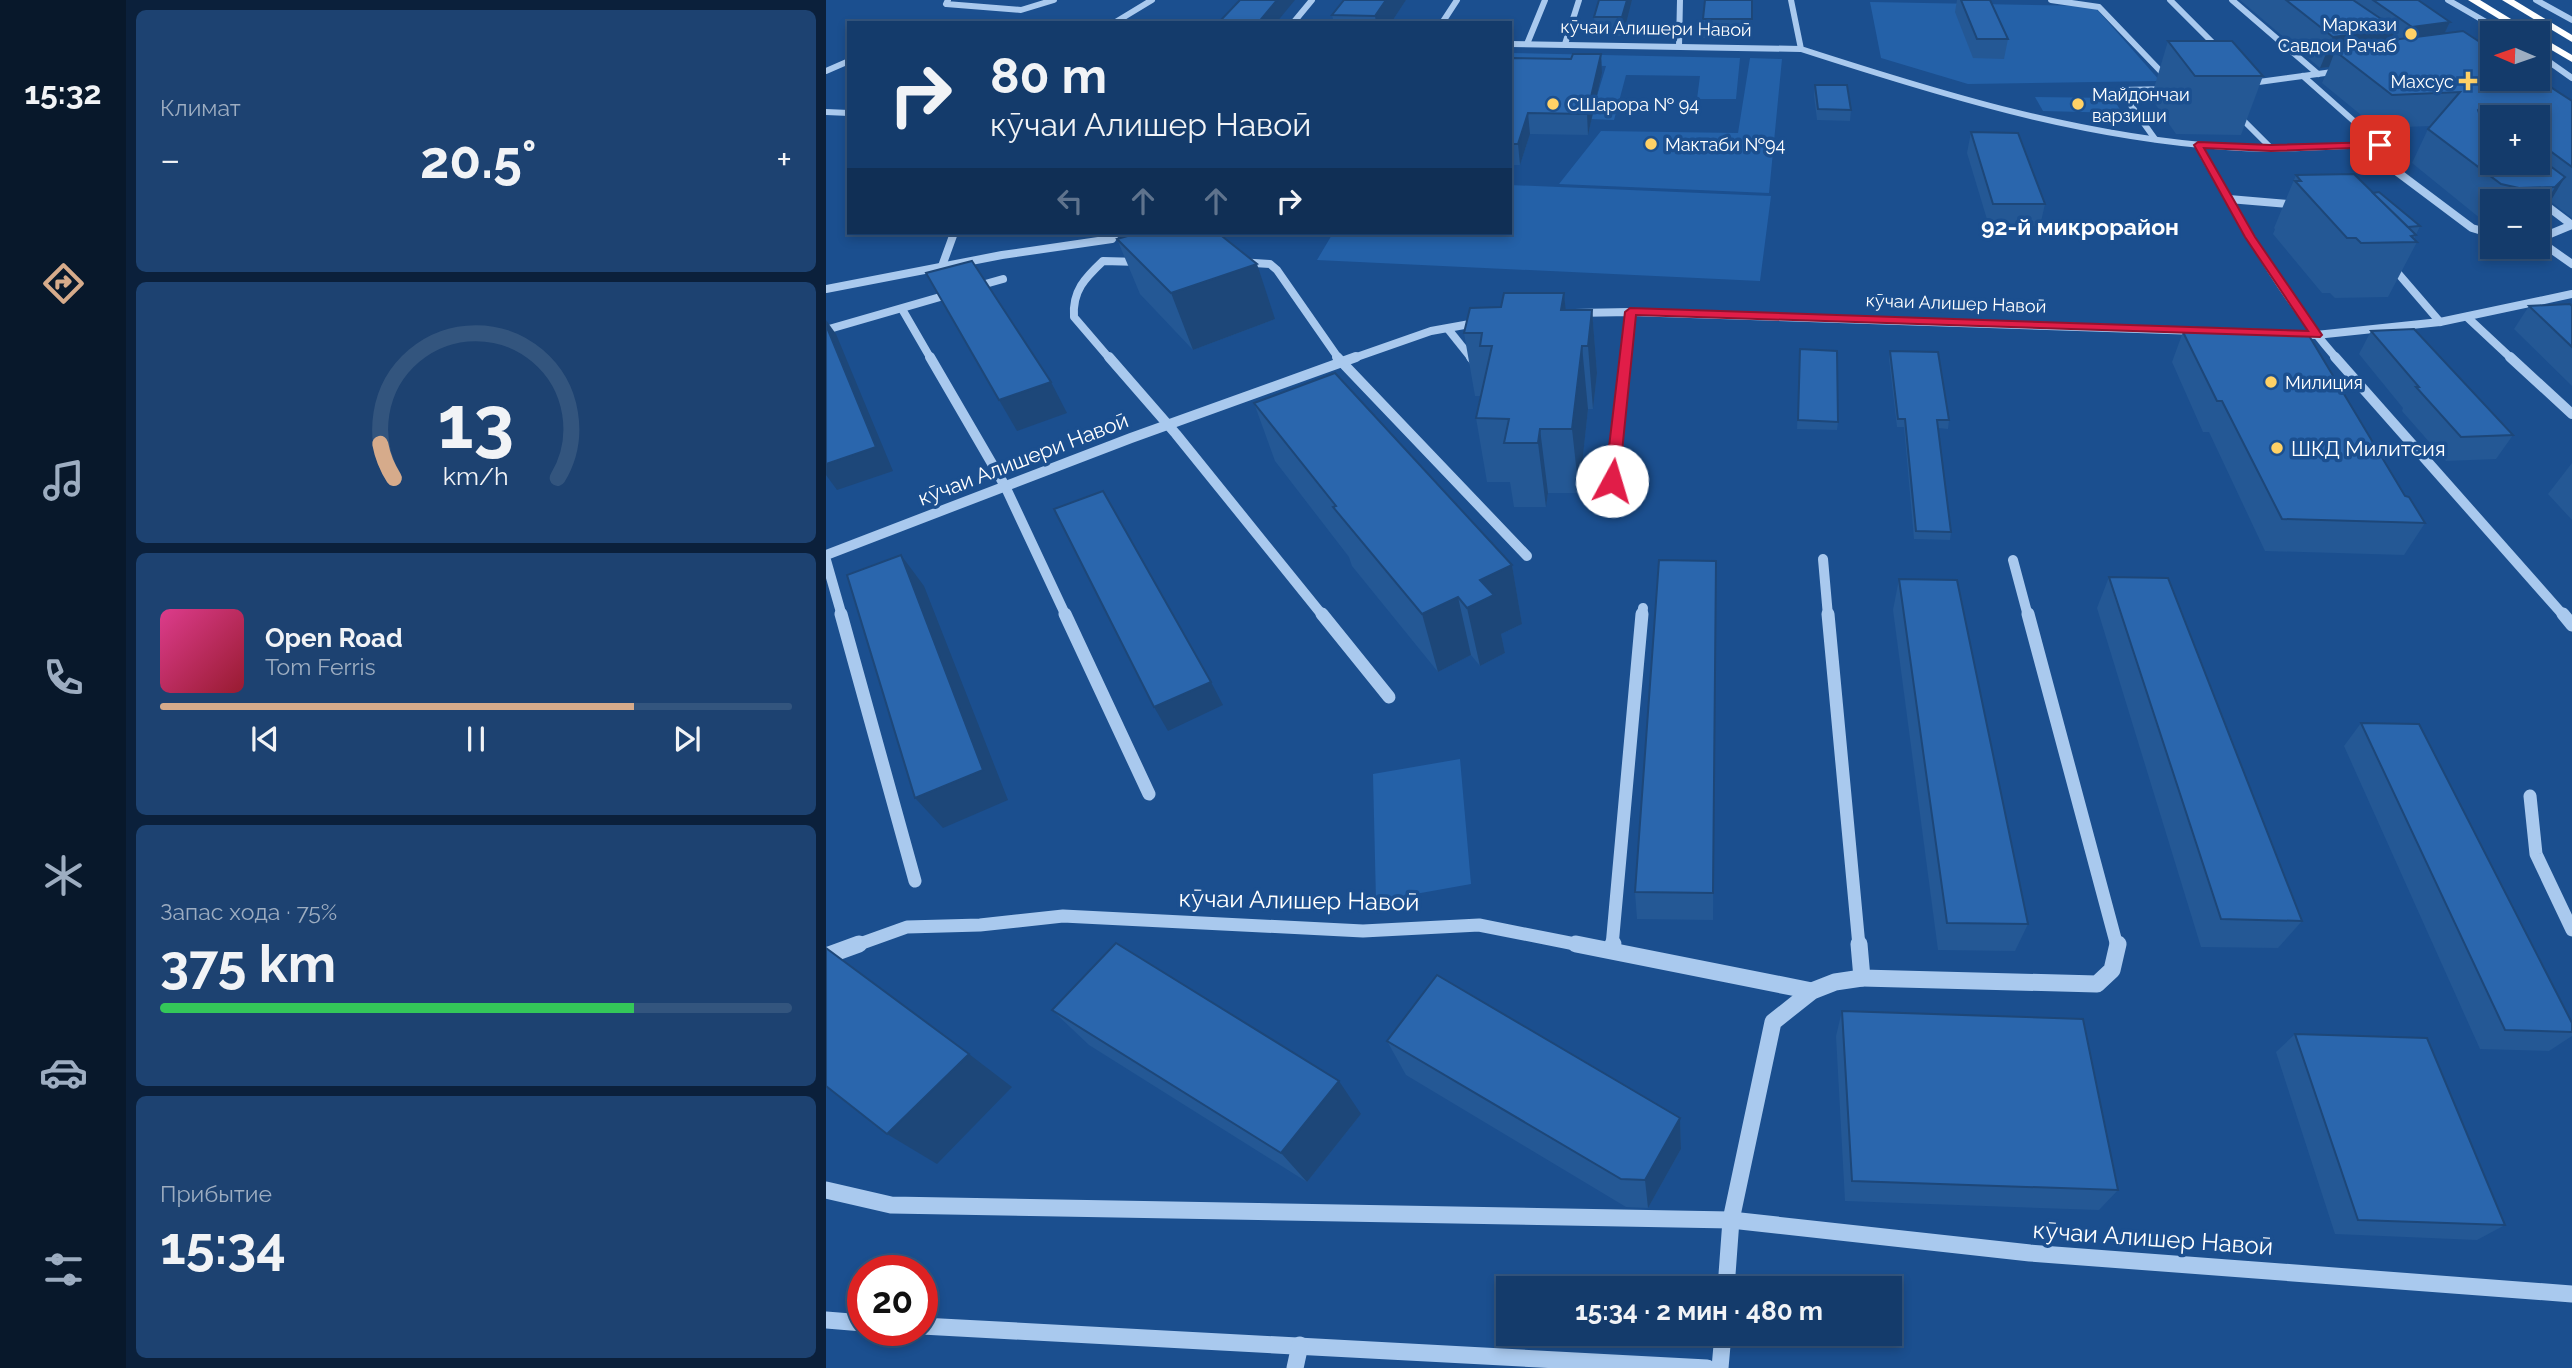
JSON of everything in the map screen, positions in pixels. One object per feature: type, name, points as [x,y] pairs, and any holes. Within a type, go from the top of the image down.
[{"type":"highway","points":[[2473,0],[2508,21]]},
{"type":"highway","points":[[2507,0],[2572,39]]},
{"type":"highway","points":[[2532,16],[2572,29]]},
{"type":"highway","points":[[2550,45],[2572,59]]},
{"type":"street","points":[[948,0],[946,4],[1021,10],[1054,0]]},
{"type":"street","points":[[1295,21],[1312,0]]},
{"type":"street","points":[[1443,21],[1457,0]]},
{"type":"street","points":[[1527,44],[1545,0]]},
{"type":"street","points":[[1565,44],[1579,0]]},
{"type":"street","points":[[1679,46],[1680,0]]},
{"type":"street","points":[[1791,0],[1801,48]]},
{"type":"street","points":[[2051,0],[2067,0],[2099,7]]},
{"type":"street","points":[[2170,0],[2226,55]]},
{"type":"street","points":[[2232,0],[2318,74]]},
{"type":"street","points":[[2448,0],[2484,21]]},
{"type":"street","points":[[2536,0],[2572,20]]},
{"type":"street","name":"кӯчаи Алишери Навоӣ","points":[[1512,44],[1801,48],[1942,95],[2049,122],[2198,145],[2271,148],[2380,145]]},
{"type":"street","points":[[826,71],[847,62]]},
{"type":"street","points":[[2550,62],[2572,78]]},
{"type":"street","points":[[2233,86],[2344,71]]},
{"type":"street","points":[[2245,74],[2254,83]]},
{"type":"street","points":[[2303,76],[2365,131]]},
{"type":"street","points":[[2155,139],[2120,90],[2178,89]]},
{"type":"street","points":[[2232,108],[2271,148]]},
{"type":"street","points":[[826,112],[847,113]]},
{"type":"street","points":[[2198,145],[2250,237],[2316,335],[2572,625]]},
{"type":"street","points":[[2392,168],[2472,228],[2480,230]]},
{"type":"street","points":[[2229,199],[2313,208]]},
{"type":"street","points":[[2550,209],[2572,225],[2550,235]]},
{"type":"street","points":[[942,266],[953,235]]},
{"type":"street","points":[[826,289],[1114,236]]},
{"type":"street","points":[[1114,236],[1103,261],[1078,287],[1072,301],[1074,317],[1167,425],[1390,697]]},
{"type":"street","points":[[2550,248],[2572,264]]},
{"type":"street","points":[[2385,258],[2440,322]]},
{"type":"street","points":[[1103,261],[1155,262]]},
{"type":"street","points":[[1234,262],[1270,264],[1277,270],[1341,362],[1527,556]]},
{"type":"street","points":[[826,330],[1003,279]]},
{"type":"street","name":"кӯчаи Алишер Навоӣ","points":[[1564,314],[1630,312],[2316,335],[2440,322],[2572,293]]},
{"type":"street","points":[[901,309],[1005,486],[1149,794]]},
{"type":"street","points":[[2467,317],[2572,414]]},
{"type":"street","points":[[1341,362],[1431,331],[1486,321]]},
{"type":"street","points":[[1448,329],[1477,364]]},
{"type":"street","name":"кӯчаи Алишери Навоӣ","points":[[826,555],[1341,362]]},
{"type":"street","points":[[1824,559],[1862,978]]},
{"type":"street","name":"кӯчаи Алишер Навоӣ","points":[[1731,1220],[1773,1022],[1791,1005],[1812,991],[1835,982],[1862,978],[2097,984],[2112,970],[2118,943],[2013,559]]},
{"type":"street","points":[[826,561],[915,881]]},
{"type":"street","points":[[1612,950],[1643,608]]},
{"type":"street","points":[[2530,796],[2536,853],[2572,930]]},
{"type":"street","name":"кӯчаи Алишер Навоӣ","points":[[826,956],[907,926],[980,925],[1063,916],[1363,930],[1479,925],[1812,991]]},
{"type":"street","name":"кӯчаи Алишер Навоӣ","points":[[826,1190],[891,1205],[1731,1220],[2030,1253],[2572,1294]]},
{"type":"street","points":[[1727,1276],[1731,1220]]},
{"type":"street","points":[[826,1320],[847,1322]]},
{"type":"street","points":[[938,1327],[1707,1368]]},
{"type":"street","points":[[1295,1368],[1300,1345]]},
{"type":"street","points":[[1720,1368],[1722,1346]]},
{"type":"lane","points":[[1117,21],[1152,0]]},
{"type":"lane","points":[[2099,7],[2178,89]]},
{"type":"lane","points":[[1612,481],[1630,312]]},
{"type":"shaded area","points":[[1870,2],[2094,6],[2160,81],[1968,84],[1881,58]]},
{"type":"shaded area","points":[[1512,53],[1740,58],[1736,99],[1697,99],[1700,76],[1626,75],[1614,120],[1590,119],[1606,66],[1512,64]]},
{"type":"shaded area","points":[[1750,58],[1782,59],[1769,193],[1559,184],[1601,131],[1738,133]]},
{"type":"shaded area","name":"Майдончаи варзиши","points":[[2035,97],[2113,98],[2122,113],[2043,111]]},
{"type":"shaded area","points":[[1512,185],[1771,196],[1760,281],[1317,260],[1332,235],[1512,235]]},
{"type":"shaded area","points":[[1460,759],[1471,884],[1376,901],[1373,774]]},
{"type":"building","points":[[1240,0],[1277,0],[1260,21],[1220,21]]},
{"type":"building","points":[[1344,0],[1386,0],[1375,16],[1332,15]]},
{"type":"building","points":[[1599,0],[1627,0],[1622,17],[1594,17]]},
{"type":"building","points":[[1705,0],[1752,0],[1752,19],[1703,19]]},
{"type":"building","points":[[1961,0],[1990,0],[2008,39],[1977,39]]},
{"type":"building","points":[[2286,0],[2353,0],[2396,29],[2333,37]]},
{"type":"building","points":[[2373,0],[2418,0],[2450,22],[2412,27]]},
{"type":"building","points":[[2463,31],[2480,42],[2480,91],[2550,91],[2550,87],[2572,101],[2572,167],[2550,151],[2550,105],[2480,105],[2480,168],[2428,129],[2460,92],[2392,95],[2335,51],[2350,51],[2345,46]]},
{"type":"building","points":[[2168,41],[2232,41],[2263,76],[2195,76]]},
{"type":"building","name":"СШарора № 94","points":[[1573,54],[1601,54],[1587,114],[1528,113],[1518,144],[1512,144],[1512,58],[1571,59]]},
{"type":"building","points":[[1815,85],[1847,85],[1851,110],[1818,109]]},
{"type":"building","points":[[1971,132],[2018,133],[2045,204],[1993,204]]},
{"type":"building","points":[[2550,166],[2565,177],[2555,187],[2519,188],[2501,184],[2489,175],[2550,175]]},
{"type":"building","points":[[2354,174],[2416,235],[2411,236],[2417,242],[2361,243],[2356,238],[2347,238],[2295,181],[2301,181],[2296,175]]},
{"type":"building","points":[[2379,192],[2420,226],[2408,227],[2373,193]]},
{"type":"building","points":[[1131,235],[1221,235],[1257,264],[1171,293],[1117,239]]},
{"type":"building","points":[[972,261],[1051,382],[999,400],[926,273]]},
{"type":"building","points":[[1504,293],[1564,293],[1561,310],[1592,310],[1588,346],[1582,346],[1572,429],[1540,429],[1538,443],[1504,443],[1509,419],[1476,418],[1492,346],[1480,346],[1482,333],[1464,333],[1470,308],[1501,307]]},
{"type":"building","points":[[2529,306],[2572,306],[2572,347]]},
{"type":"building","points":[[826,325],[876,447],[826,464]]},
{"type":"building","points":[[2414,329],[2513,435],[2461,437],[2371,331]]},
{"type":"building","points":[[2183,332],[2308,334],[2405,496],[2409,497],[2425,523],[2282,519],[2222,401],[2217,401]]},
{"type":"building","points":[[1800,349],[1837,351],[1838,422],[1798,420]]},
{"type":"building","points":[[1890,351],[1938,352],[1949,420],[1937,420],[1951,532],[1916,531],[1905,419],[1898,419]]},
{"type":"building","points":[[1335,373],[1512,565],[1480,580],[1494,595],[1467,608],[1458,597],[1422,614],[1333,507],[1336,506],[1254,403]]},
{"type":"building","points":[[1103,491],[1211,682],[1154,707],[1054,509]]},
{"type":"building","points":[[901,555],[983,770],[915,798],[847,575]]},
{"type":"building","points":[[1659,560],[1716,561],[1713,893],[1635,892]]},
{"type":"building","points":[[2109,577],[2168,578],[2302,921],[2221,919]]},
{"type":"building","points":[[1899,579],[1957,580],[2028,924],[1947,923]]},
{"type":"building","points":[[2361,723],[2419,724],[2572,1023],[2572,1032],[2505,1030]]},
{"type":"building","points":[[1116,943],[1339,1081],[1281,1153],[1052,1010]]},
{"type":"building","points":[[826,948],[969,1054],[887,1134],[826,1086]]},
{"type":"building","points":[[1437,975],[1680,1118],[1645,1180],[1621,1179],[1387,1041]]},
{"type":"building","points":[[1842,1011],[2083,1019],[2118,1190],[1852,1181]]},
{"type":"building","points":[[2295,1034],[2427,1038],[2505,1225],[2358,1220]]},
{"type":"place","name":"Маркази Савдои Рачаб","points":[[2411,34]]},
{"type":"place","name":"Махсус","points":[[2468,81]]},
{"type":"place","name":"СШарора № 94","points":[[1553,104]]},
{"type":"place","name":"Майдончаи варзиши","points":[[2078,104]]},
{"type":"place","name":"Мактаби №94","points":[[1651,144]]},
{"type":"place","name":"Милиция","points":[[2271,382]]},
{"type":"place","name":"ШКД Милитсия","points":[[2277,448]]},
{"type":"district","name":"92-й микрорайон","points":[[2080,226]]},
{"type":"route","points":[[1612,481],[1630,312],[2316,335],[2250,237],[2198,145],[2227,148],[2380,145]]}]
